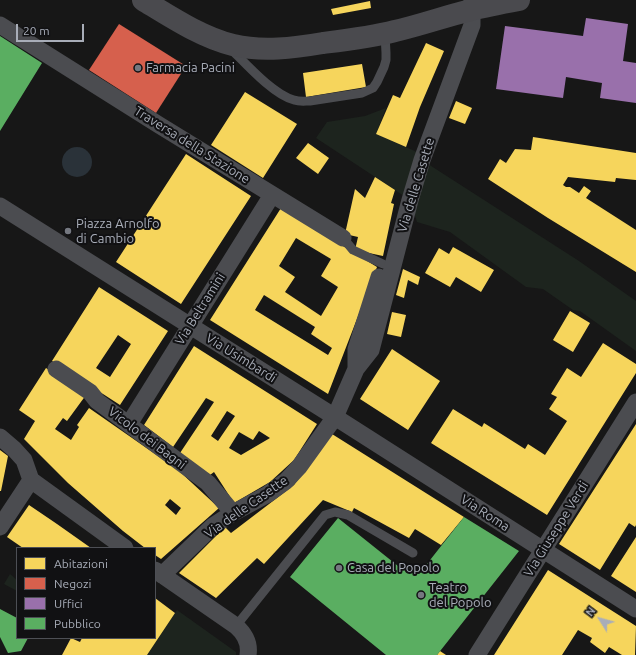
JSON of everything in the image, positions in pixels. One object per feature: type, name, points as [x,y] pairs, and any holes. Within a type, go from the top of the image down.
[{"type":"main road","points":[[144,0],[164,13],[202,33],[223,42],[251,48],[280,48],[313,45],[385,33],[472,5],[519,0]]},
{"type":"street","name":"Via delle Casette","points":[[158,573],[213,526],[268,494],[286,481],[299,467],[335,417],[356,369],[371,350],[410,200],[422,160],[471,30],[472,5]]},
{"type":"street","name":"Traversa della Stazione","points":[[0,24],[158,125],[343,238]]},
{"type":"street","name":"Via Beltramini","points":[[128,424],[272,195]]},
{"type":"street","name":"Via Usimbardi","points":[[0,206],[335,417]]},
{"type":"street","name":"Via delle Casette","points":[[356,369],[356,349],[383,264]]},
{"type":"street","name":"Vicolo dei Bagni","points":[[56,369],[90,392],[97,401],[208,483],[233,513]]},
{"type":"street","name":"Via Giuseppe Verdi","points":[[477,655],[636,402]]},
{"type":"street","name":"Via Roma","points":[[335,417],[636,609]]},
{"type":"street","points":[[4,440],[24,460],[31,480],[124,547]]},
{"type":"street","points":[[0,527],[31,480]]},
{"type":"street","points":[[158,573],[236,626],[247,639],[249,649],[248,655]]},
{"type":"lane","points":[[223,42],[270,86],[283,96],[297,101],[310,101],[362,93],[373,88],[378,82],[386,60],[385,33]]},
{"type":"lane","name":"Traversa della Stazione","points":[[343,238],[353,250],[383,264]]},
{"type":"lane","points":[[236,626],[325,515],[335,512],[348,515],[413,553]]},
{"type":"shaded area","points":[[386,108],[376,134],[417,152],[404,196],[316,138],[327,122],[365,116]]},
{"type":"shaded area","points":[[77,147],[88,151],[92,162],[88,173],[77,177],[66,173],[62,162],[66,151]]},
{"type":"shaded area","points":[[428,164],[579,261],[636,301],[636,351],[580,311],[573,310],[543,289],[526,287],[450,232],[417,222],[414,212]]},
{"type":"shaded area","points":[[10,574],[16,579],[16,590],[4,584]]},
{"type":"shaded area","points":[[177,610],[236,652],[236,655],[147,655]]},
{"type":"building: Abitazioni","points":[[370,1],[371,8],[333,15],[331,9]]},
{"type":"building: Abitazioni","points":[[426,43],[444,51],[420,107],[406,147],[376,134],[393,95],[400,98]]},
{"type":"building: Abitazioni","points":[[362,64],[366,87],[306,97],[303,73]]},
{"type":"building: Abitazioni","points":[[245,92],[297,124],[263,178],[211,145]]},
{"type":"building: Abitazioni","points":[[456,101],[472,108],[465,124],[449,118]]},
{"type":"building: Abitazioni","points":[[533,137],[636,153],[636,180],[616,178],[615,182],[568,177],[563,185],[570,187],[579,193],[584,186],[591,191],[586,198],[636,230],[636,272],[488,179],[500,159],[506,163],[515,149],[531,150]]},
{"type":"building: Abitazioni","points":[[308,143],[329,158],[318,174],[296,158]]},
{"type":"building: Abitazioni","points":[[186,154],[251,196],[181,304],[116,262]]},
{"type":"building: Abitazioni","points":[[375,177],[395,190],[391,203],[394,204],[383,256],[355,250],[358,237],[345,234],[355,189],[365,198]]},
{"type":"building: Abitazioni","points":[[281,208],[377,267],[328,394],[210,320]],"holes":[[[296,238],[331,259],[321,276],[338,287],[321,316],[285,292],[295,277],[279,266]],[[264,295],[315,327],[311,334],[332,348],[328,355],[255,310]]]},
{"type":"building: Abitazioni","points":[[453,247],[494,270],[481,292],[456,277],[450,287],[425,273],[439,248],[449,254]]},
{"type":"building: Abitazioni","points":[[403,269],[420,277],[418,285],[408,280],[404,298],[396,295]]},
{"type":"building: Abitazioni","points":[[99,287],[168,331],[120,405],[52,361]],"holes":[[[118,335],[131,344],[110,377],[96,368]]]},
{"type":"building: Abitazioni","points":[[570,311],[590,323],[573,352],[553,340]]},
{"type":"building: Abitazioni","points":[[392,312],[406,315],[401,337],[387,334]]},
{"type":"building: Abitazioni","points":[[603,343],[636,364],[636,373],[547,515],[431,443],[453,409],[482,427],[484,423],[525,449],[528,444],[545,455],[567,421],[549,409],[557,397],[551,394],[567,368],[581,377]]},
{"type":"building: Abitazioni","points":[[194,346],[317,424],[294,460],[270,482],[234,503],[214,472],[210,475],[180,453],[214,402],[206,398],[173,447],[144,425]],"holes":[[[227,411],[235,416],[218,441],[211,436]],[[259,431],[270,438],[241,455],[229,448],[239,432],[253,440]]]},
{"type":"building: Abitazioni","points":[[392,349],[440,381],[408,430],[360,399]]},
{"type":"building: Abitazioni","points":[[46,368],[86,395],[67,421],[63,418],[55,429],[71,440],[79,427],[77,425],[89,408],[178,470],[219,508],[161,559],[156,556],[156,547],[144,547],[123,531],[68,483],[24,439],[35,421],[19,410]],"holes":[[[170,499],[181,508],[176,515],[165,505]]]},
{"type":"building: Abitazioni","points":[[636,424],[636,525],[635,527],[629,523],[600,570],[559,544]]},
{"type":"building: Abitazioni","points":[[332,434],[464,517],[441,545],[415,529],[409,538],[354,508],[352,512],[323,500],[264,564],[257,558],[216,598],[179,573],[225,527],[231,533],[294,485]]},
{"type":"building: Abitazioni","points":[[0,450],[8,456],[1,491],[0,491]]},
{"type":"building: Abitazioni","points":[[29,505],[90,547],[22,547],[7,537]]},
{"type":"building: Abitazioni","points":[[636,537],[636,592],[611,576]]},
{"type":"building: Abitazioni","points":[[548,570],[636,626],[635,655],[622,655],[609,647],[605,653],[590,642],[592,638],[578,630],[562,655],[494,655]]},
{"type":"building: Abitazioni","points":[[156,599],[175,613],[147,655],[62,655],[70,639],[80,642],[82,639],[156,639]]},
{"type":"building: Abitazioni","points":[[440,651],[446,655],[437,655]]},
{"type":"building: Negozi","name":"Farmacia Pacini","points":[[119,24],[186,66],[156,113],[89,70]]},
{"type":"building: Uffici","points":[[586,18],[628,24],[623,61],[636,63],[636,103],[600,98],[602,83],[566,77],[563,98],[496,89],[505,26],[583,36]]},
{"type":"building: Pubblico","points":[[0,36],[42,63],[0,131]]},
{"type":"building: Pubblico","name":"Teatro del Popolo","points":[[464,517],[519,551],[437,655],[386,655],[290,577],[338,518],[398,566],[402,561],[419,574]]},
{"type":"building: Pubblico","points":[[0,609],[16,617],[16,639],[27,639],[21,651],[8,653],[0,637]]},
{"type":"place","name":"Farmacia Pacini","points":[[138,68]]},
{"type":"place","name":"Piazza Arnolfo di Cambio","points":[[68,231]]},
{"type":"place","name":"Casa del Popolo","points":[[339,568]]},
{"type":"place","name":"Teatro del Popolo","points":[[421,595]]}]
